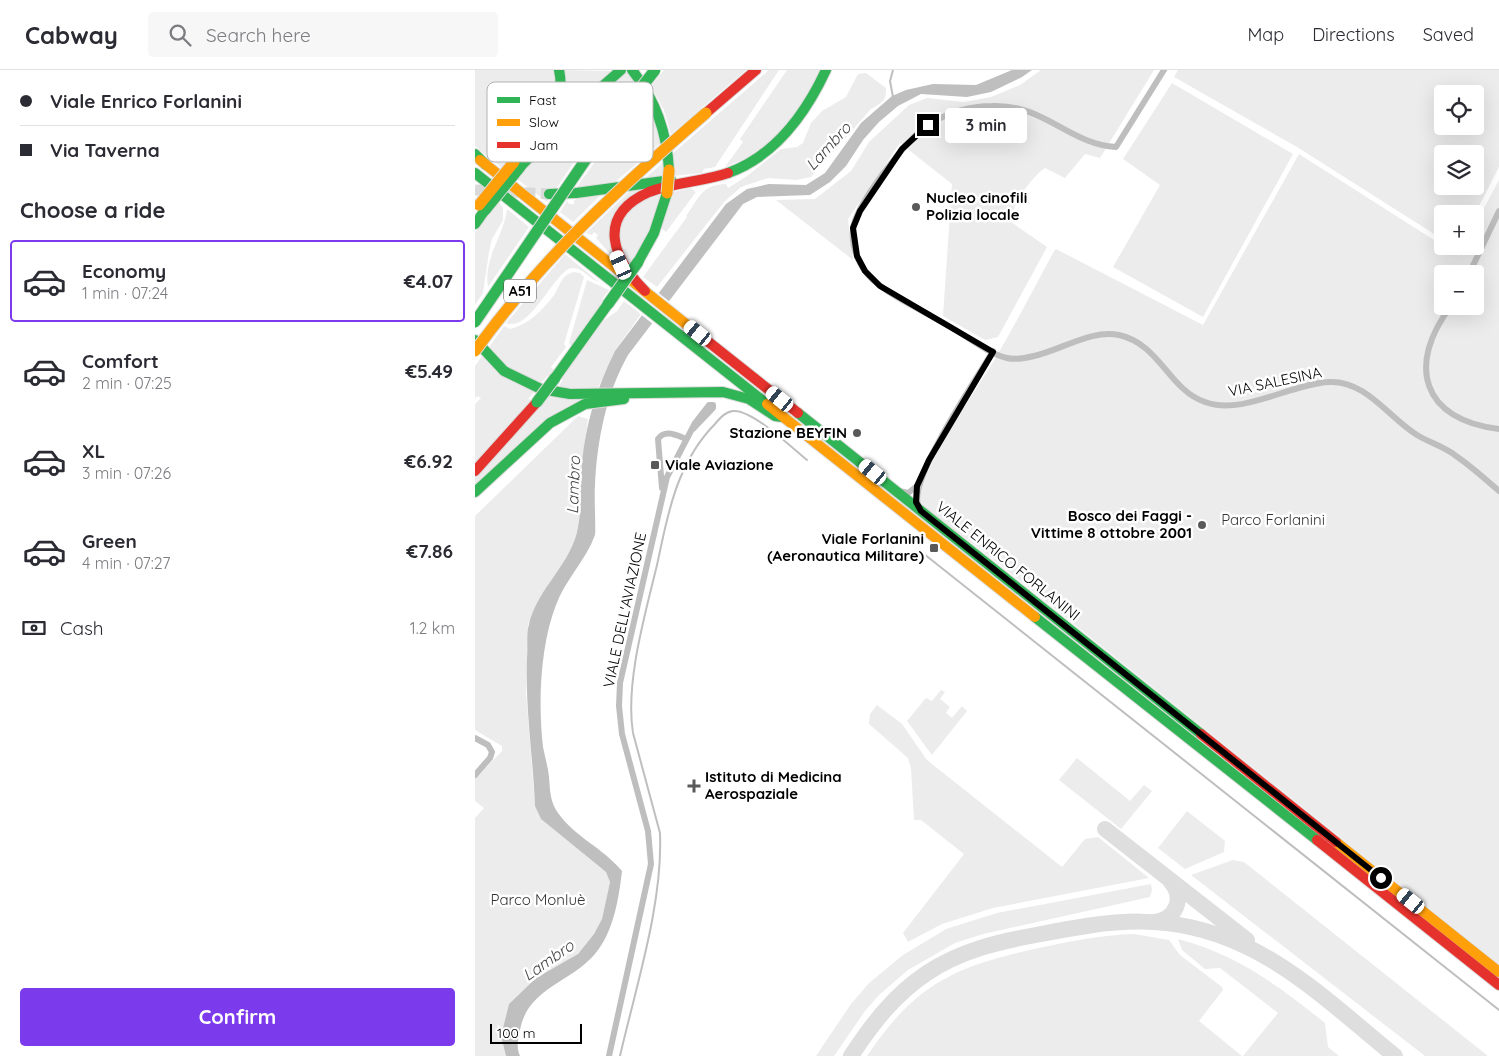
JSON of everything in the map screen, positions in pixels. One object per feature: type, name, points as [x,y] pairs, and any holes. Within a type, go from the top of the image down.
[{"type":"main road","points":[[632,70],[641,82]]},
{"type":"main road","name":"A51","points":[[646,82],[655,70]]},
{"type":"main road","name":"A51","points":[[653,160],[756,70]]},
{"type":"main road","points":[[649,293],[627,273],[617,255],[614,232],[626,206],[643,194],[733,171],[750,160],[783,136],[801,116],[814,97],[826,70]]},
{"type":"main road","points":[[607,82],[618,72]]},
{"type":"main road","points":[[475,472],[537,402],[638,262],[655,233],[667,193],[669,170],[666,137],[653,104]]},
{"type":"main road","name":"VIALE ENRICO FORLANINI","points":[[475,155],[1499,972]]},
{"type":"main road","points":[[549,194],[576,193],[699,177],[720,172],[750,160]]},
{"type":"main road","points":[[475,224],[480,208],[519,162]]},
{"type":"main road","points":[[517,165],[520,162]]},
{"type":"main road","name":"A51","points":[[475,322],[584,162]]},
{"type":"main road","name":"A51","points":[[475,351],[511,303],[570,236],[650,162]]},
{"type":"main road","name":"VIALE ENRICO FORLANINI","points":[[475,173],[1143,700],[1499,985]]},
{"type":"main road","points":[[475,340],[492,362],[517,381],[558,394],[592,398],[712,391],[749,399],[773,415],[782,417]]},
{"type":"main road","points":[[475,492],[550,423],[592,398]]},
{"type":"street","name":"VIA SALESINA","points":[[1164,70],[1116,147],[1087,141],[1029,110],[1004,106],[972,108],[939,119],[913,136],[892,161],[854,223],[853,232],[858,260],[867,274],[880,286],[993,352],[1008,358],[1035,356],[1089,338],[1118,335],[1146,346],[1184,389],[1194,397],[1203,402],[1221,406],[1245,403],[1323,383],[1346,385],[1368,396],[1417,435],[1455,454],[1499,491]]},
{"type":"street","points":[[1473,265],[1499,211]]},
{"type":"street","points":[[1444,315],[1438,323],[1427,355],[1427,385],[1436,400],[1444,407],[1477,426],[1499,429]]},
{"type":"street","points":[[921,511],[916,502],[917,486],[934,449],[993,352]]},
{"type":"street","name":"VIALE DELL'AVIAZIONE","points":[[609,1056],[651,864],[648,831],[622,734],[619,694],[663,492],[674,461],[693,429]]},
{"type":"street","name":"VIALE DELL'AVIAZIONE","points":[[663,492],[658,463],[658,439],[661,434],[668,433],[686,439]]},
{"type":"street","points":[[886,483],[904,493],[917,486]]},
{"type":"street","points":[[475,738],[488,745],[492,752],[490,758],[475,776]]},
{"type":"green space","points":[[475,70],[555,70],[558,82],[487,82],[487,156],[475,146]]},
{"type":"green space","points":[[563,70],[613,71],[602,82],[561,82]]},
{"type":"green space","points":[[628,70],[635,78],[632,82],[615,82]]},
{"type":"green space","points":[[664,70],[746,70],[671,134],[664,110],[653,90],[653,84]]},
{"type":"green space","points":[[769,70],[779,70],[715,167],[704,169],[702,173],[673,176],[672,154]]},
{"type":"green space","points":[[787,70],[824,70],[785,131],[747,158],[725,167],[743,142],[740,139]]},
{"type":"green space","points":[[1041,70],[1154,70],[1100,158],[1085,154],[1065,178],[1045,168],[1034,178],[1018,200],[1011,222],[1047,247],[998,337],[985,340],[943,316],[952,184],[900,143],[848,219],[853,260],[776,200],[815,199],[851,171],[869,142],[909,105],[927,98],[964,102],[991,97],[1020,85]]},
{"type":"green space","points":[[1178,70],[1499,70],[1499,167],[1480,205],[1434,205],[1434,234],[1297,147],[1174,77]]},
{"type":"green space","points":[[866,73],[886,88],[884,99],[871,109],[811,177],[796,180],[768,178],[741,187],[724,202],[657,287],[643,277],[706,189],[711,186],[726,184],[728,188],[747,176],[781,149],[797,147],[803,143],[811,123],[822,111],[846,97],[858,74]]},
{"type":"green space","points":[[1172,83],[1293,154],[1203,317],[1113,267],[1160,185],[1123,159]]},
{"type":"green space","points":[[653,112],[664,140],[653,149]]},
{"type":"green space","name":"Parco Forlanini","points":[[1299,154],[1434,240],[1434,255],[1484,255],[1484,208],[1499,180],[1499,964],[980,549],[923,507],[921,495],[926,477],[936,455],[999,352],[1056,249],[1203,325]]},
{"type":"green space","points":[[665,161],[665,177],[643,180]]},
{"type":"green space","points":[[495,162],[507,162],[502,168]]},
{"type":"green space","points":[[531,162],[574,162],[547,202],[517,179]]},
{"type":"green space","points":[[595,162],[638,162],[613,184],[576,188]]},
{"type":"green space","points":[[645,188],[625,204],[612,256],[596,238],[598,235],[594,232],[592,235],[586,233],[632,189]]},
{"type":"green space","points":[[691,188],[696,192],[666,232],[661,228],[672,192]]},
{"type":"green space","points":[[663,190],[659,210],[651,230],[629,265],[621,256],[618,232],[629,208]]},
{"type":"green space","points":[[604,192],[573,222],[560,212],[567,201],[569,204],[574,204],[574,200]]},
{"type":"green space","points":[[499,202],[503,208],[503,220],[492,239],[483,293],[475,305],[475,232]]},
{"type":"green space","points":[[507,209],[529,227],[488,287],[488,267]]},
{"type":"green space","points":[[565,254],[599,282],[576,268],[565,271],[524,319],[515,324],[506,323]]},
{"type":"green space","points":[[574,272],[580,273],[584,277],[564,344],[566,347],[551,367],[556,372],[552,377],[547,376],[540,385],[516,375],[487,350],[504,326],[510,329],[517,327],[535,316],[554,295],[566,275]]},
{"type":"green space","points":[[587,280],[609,290],[602,299],[605,301],[572,347],[569,343]]},
{"type":"green space","points":[[624,301],[641,314],[615,351],[597,390],[557,388],[563,380],[560,379],[603,321],[617,311]]},
{"type":"green space","points":[[482,356],[536,390],[528,399],[534,401],[475,468],[475,404],[481,398],[477,396],[475,399],[475,366]]},
{"type":"green space","points":[[550,395],[588,397],[567,409],[475,489],[475,477]]},
{"type":"green space","name":"Parco Monluè","points":[[578,416],[588,419],[582,465],[583,486],[578,527],[572,550],[528,624],[526,692],[535,805],[541,819],[606,872],[610,882],[602,919],[594,934],[578,954],[536,978],[509,1004],[501,1036],[506,1056],[475,1056],[475,818],[484,808],[475,801],[475,779],[502,751],[502,746],[475,730],[475,516]]},
{"type":"green space","points":[[941,690],[945,692],[940,699],[950,707],[946,713],[952,718],[962,706],[967,711],[932,755],[907,721],[926,698],[932,701]]},
{"type":"green space","points":[[877,705],[902,724],[927,760],[1062,867],[1085,839],[1098,837],[1149,878],[993,908],[942,924],[908,942],[903,933],[964,854],[921,820],[914,820],[911,768],[908,758],[869,724],[870,714]]},
{"type":"green space","points":[[1077,758],[1130,801],[1144,785],[1152,791],[1121,829],[1059,780]]},
{"type":"green space","points":[[1187,811],[1225,841],[1224,852],[1185,869],[1158,848]]},
{"type":"green space","points":[[1233,860],[1244,862],[1488,1056],[1425,1056],[1191,875]]},
{"type":"green space","points":[[1151,884],[1150,897],[983,934],[955,943],[908,970],[879,995],[865,1011],[834,1056],[816,1056],[851,1004],[869,983],[903,955],[946,929],[997,913]]},
{"type":"green space","points":[[1134,934],[1169,940],[1180,955],[1222,987],[1223,990],[1199,1021],[1242,1056],[867,1056],[885,1031],[921,994],[940,981],[961,971],[984,962],[1051,945],[1098,937]]},
{"type":"green space","points":[[1178,939],[1199,945],[1238,962],[1291,996],[1325,1023],[1328,1047],[1339,1056],[1243,1056],[1278,1013],[1220,968],[1205,969],[1182,950]]},
{"type":"shaded area","points":[[1012,70],[1032,70],[991,92],[967,97],[921,94],[898,106],[879,122],[863,140],[846,166],[830,182],[810,195],[757,197],[743,204],[628,355],[620,370],[608,402],[598,452],[595,486],[595,535],[556,605],[547,638],[541,694],[541,730],[553,805],[573,829],[622,871],[619,891],[612,923],[604,942],[588,961],[532,1003],[525,1015],[520,1030],[518,1046],[520,1056],[506,1056],[501,1036],[509,1004],[536,978],[578,954],[594,934],[602,919],[610,882],[606,872],[541,819],[535,806],[528,714],[527,636],[533,611],[575,540],[579,519],[582,462],[586,433],[598,391],[615,351],[726,204],[747,189],[769,184],[806,185],[825,173],[861,123],[892,96],[906,90],[933,84],[976,85]]},
{"type":"pier","points":[[656,291],[670,302],[653,324],[639,313]]},
{"type":"waterway","points":[[893,70],[890,81],[893,97]]},
{"type":"waterway","points":[[620,1056],[653,916],[660,860],[660,833],[633,733],[631,713],[634,671],[642,627],[675,491],[690,458],[704,437],[725,414],[733,411],[741,412],[761,422],[807,460]]},
{"type":"waterway","points":[[924,554],[1499,1010]]},
{"type":"taxiway","points":[[1105,829],[1247,940]]},
{"type":"taxiway","points":[[1155,922],[1168,917],[1176,907],[1177,895],[1171,882]]},
{"type":"taxiway","points":[[851,1056],[894,1000],[927,973],[952,959],[979,948],[1021,938],[1090,925],[1140,922],[1190,927],[1216,934],[1263,955],[1303,981],[1395,1056]]},
{"type":"tunnel","points":[[475,190],[549,194]]},
{"type":"traffic: fast","points":[[559,70],[561,82]]},
{"type":"traffic: fast","points":[[607,82],[621,70]]},
{"type":"traffic: fast","points":[[632,70],[641,82]]},
{"type":"traffic: fast","points":[[646,82],[655,70]]},
{"type":"traffic: fast","points":[[728,173],[760,156],[787,131],[809,102],[826,70]]},
{"type":"traffic: fast","points":[[653,103],[663,130],[669,170]]},
{"type":"traffic: fast","points":[[475,154],[486,165]]},
{"type":"traffic: fast","points":[[520,167],[525,162]]},
{"type":"traffic: fast","points":[[475,322],[584,162]]},
{"type":"traffic: fast","points":[[485,210],[520,167]]},
{"type":"traffic: fast","points":[[475,173],[767,404]]},
{"type":"traffic: fast","points":[[549,194],[576,193],[671,180]]},
{"type":"traffic: fast","points":[[638,262],[654,233],[667,193]]},
{"type":"traffic: fast","points":[[475,224],[485,210]]},
{"type":"traffic: fast","points":[[608,304],[638,262]]},
{"type":"traffic: fast","points":[[555,378],[608,304]]},
{"type":"traffic: fast","points":[[475,340],[504,371],[541,389],[570,394],[723,392],[749,399],[775,416],[782,417]]},
{"type":"traffic: fast","points":[[537,402],[555,378]]},
{"type":"traffic: fast","points":[[475,492],[550,423],[585,404],[624,399]]},
{"type":"traffic: fast","points":[[798,413],[1201,734]]},
{"type":"traffic: fast","points":[[1035,617],[1317,840]]},
{"type":"traffic: slow","points":[[653,160],[706,113]]},
{"type":"traffic: slow","points":[[480,160],[696,332]]},
{"type":"traffic: slow","points":[[479,205],[514,162]]},
{"type":"traffic: slow","points":[[475,351],[501,317],[555,254],[613,196],[651,162]]},
{"type":"traffic: slow","points":[[667,193],[669,170]]},
{"type":"traffic: slow","points":[[767,404],[1035,617]]},
{"type":"traffic: slow","points":[[1336,842],[1499,972]]},
{"type":"traffic: jam","points":[[706,113],[756,70]]},
{"type":"traffic: jam","points":[[645,291],[634,279],[618,252],[615,238],[616,225],[621,213],[632,202],[649,192],[728,173]]},
{"type":"traffic: jam","points":[[696,332],[798,413]]},
{"type":"traffic: jam","points":[[475,471],[537,402]]},
{"type":"traffic: jam","points":[[1201,734],[1336,842]]},
{"type":"traffic: jam","points":[[1317,840],[1499,985]]},
{"type":"place","name":"Nucleo cinofili Polizia locale","points":[[916,207]]},
{"type":"place","name":"Stazione BEYFIN","points":[[857,433]]},
{"type":"place","name":"Viale Aviazione","points":[[655,465]]},
{"type":"place","name":"Bosco dei Faggi - Vittime 8 ottobre 2001","points":[[1202,525]]},
{"type":"place","name":"Viale Forlanini (Aeronautica Militare)","points":[[934,548]]},
{"type":"place","name":"Istituto di Medicina Aerospaziale","points":[[694,786]]},
{"type":"route","points":[[928,125],[909,140],[892,161],[862,207],[853,228],[858,260],[862,268],[873,280],[880,286],[993,352],[934,449],[917,486],[916,502],[921,511],[1381,878]]},
{"type":"water label","name":"Lambro","points":[[828,146]]},
{"type":"water label","name":"Lambro","points":[[573,485]]},
{"type":"water label","name":"Lambro","points":[[548,960]]}]
